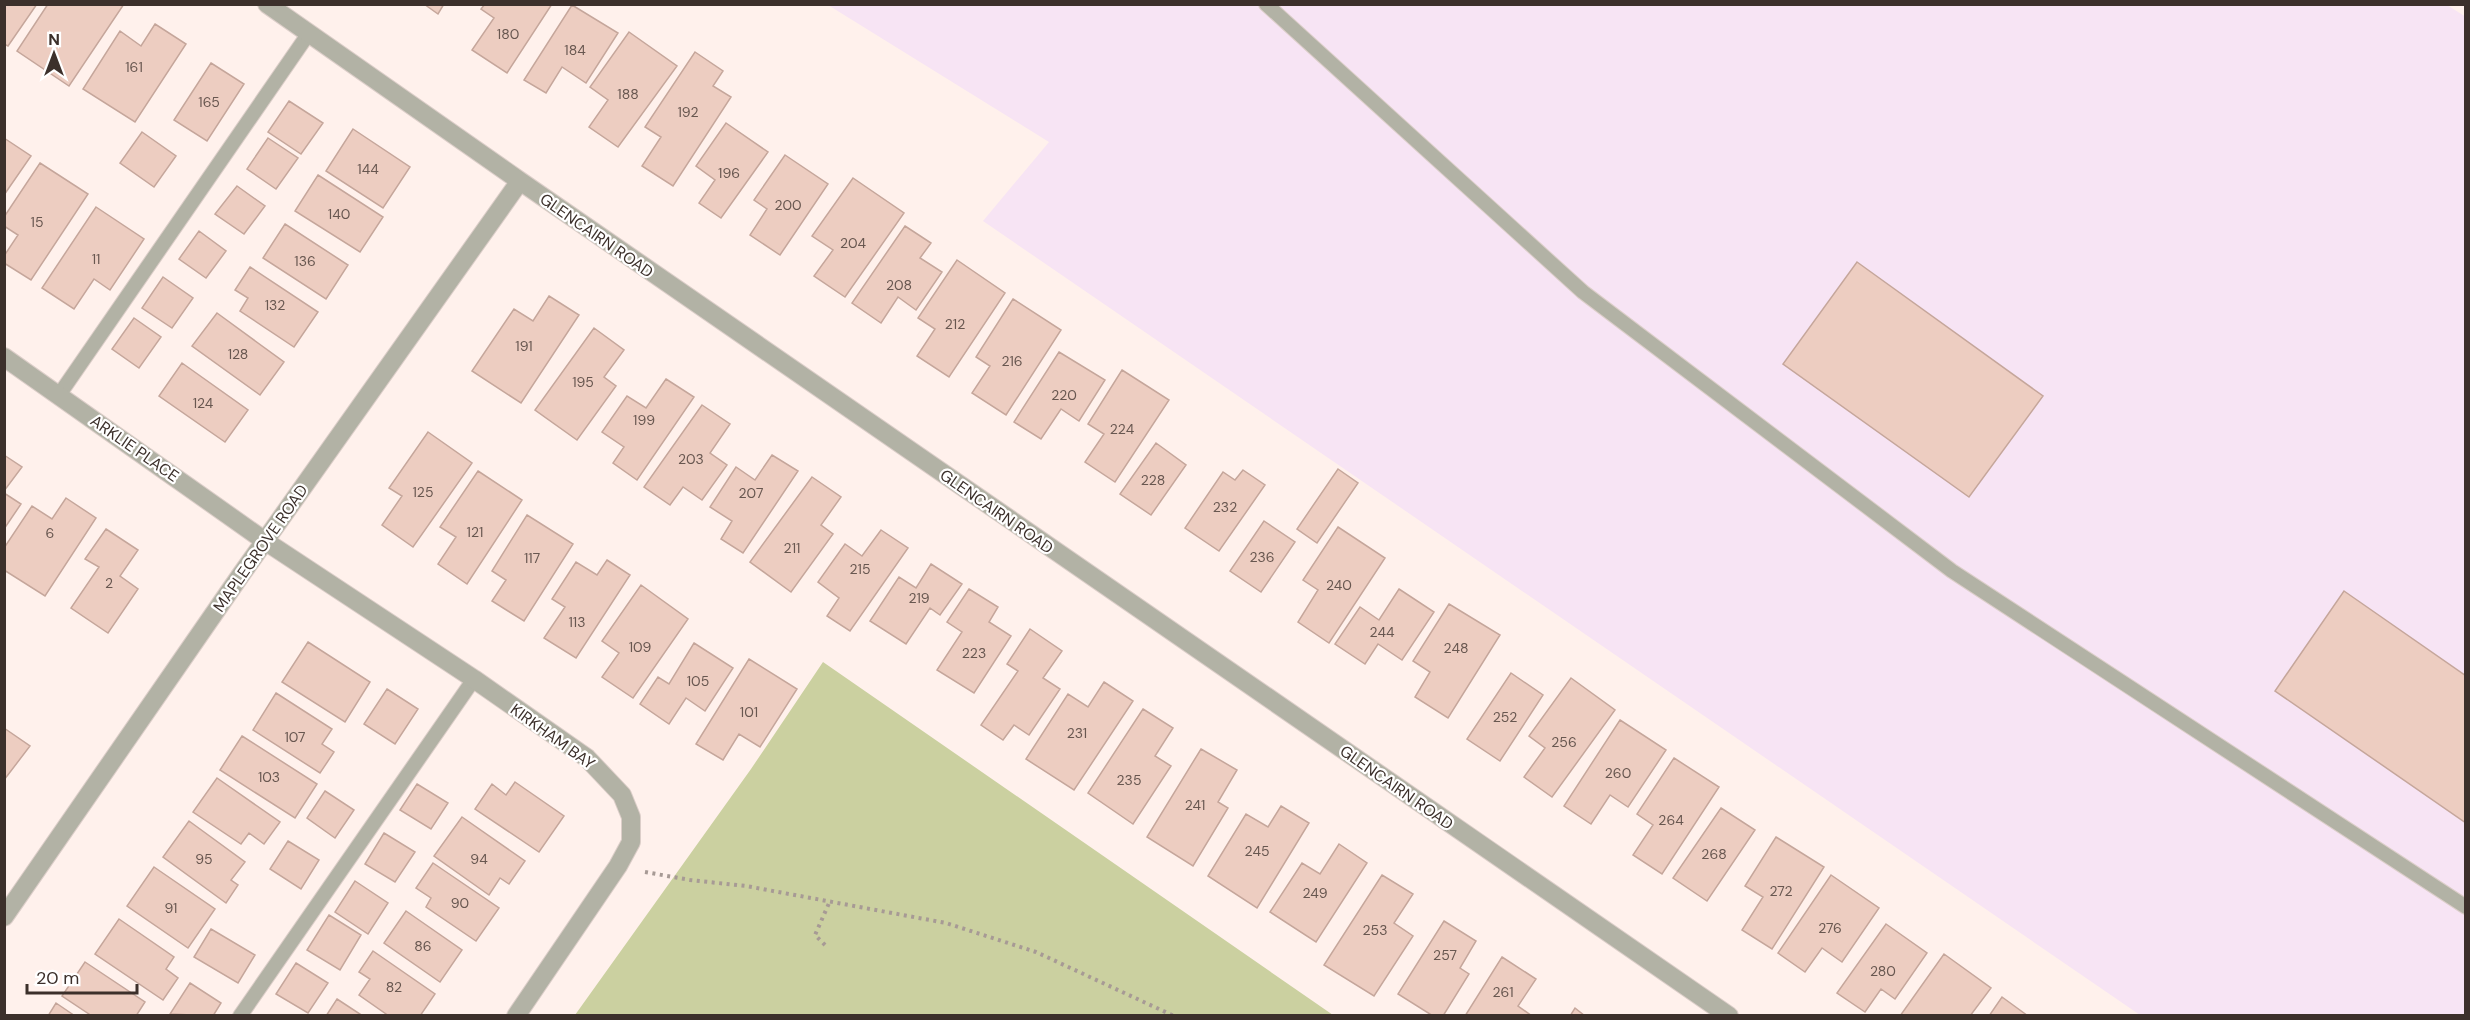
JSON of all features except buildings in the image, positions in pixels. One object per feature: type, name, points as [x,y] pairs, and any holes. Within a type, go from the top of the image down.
[{"type":"street","name":"GLENCAIRN ROAD","points":[[267,4],[1729,1016]]},
{"type":"street","name":"MAPLEGROVE ROAD","points":[[4,917],[265,541],[520,181]]},
{"type":"street","name":"ARKLIE PLACE","points":[[4,357],[265,541]]},
{"type":"street","name":"KIRKHAM BAY","points":[[265,541],[474,679],[587,758],[622,795],[631,817],[631,842],[618,866],[516,1016]]},
{"type":"lane","points":[[1266,4],[1583,292],[1952,571],[2466,908]]},
{"type":"lane","points":[[59,395],[309,33]]},
{"type":"lane","points":[[240,1016],[474,679]]},
{"type":"path","points":[[618,866],[690,880],[746,886],[946,923],[1035,952],[1174,1016]]},
{"type":"path","points":[[825,945],[815,935],[831,901]]},
{"type":"shaded area","points":[[828,5],[2447,5],[2466,17],[2465,1015],[2140,1015],[983,221],[1049,142]]},
{"type":"green space","points":[[823,662],[1333,1015],[575,1015],[751,769]]}]
